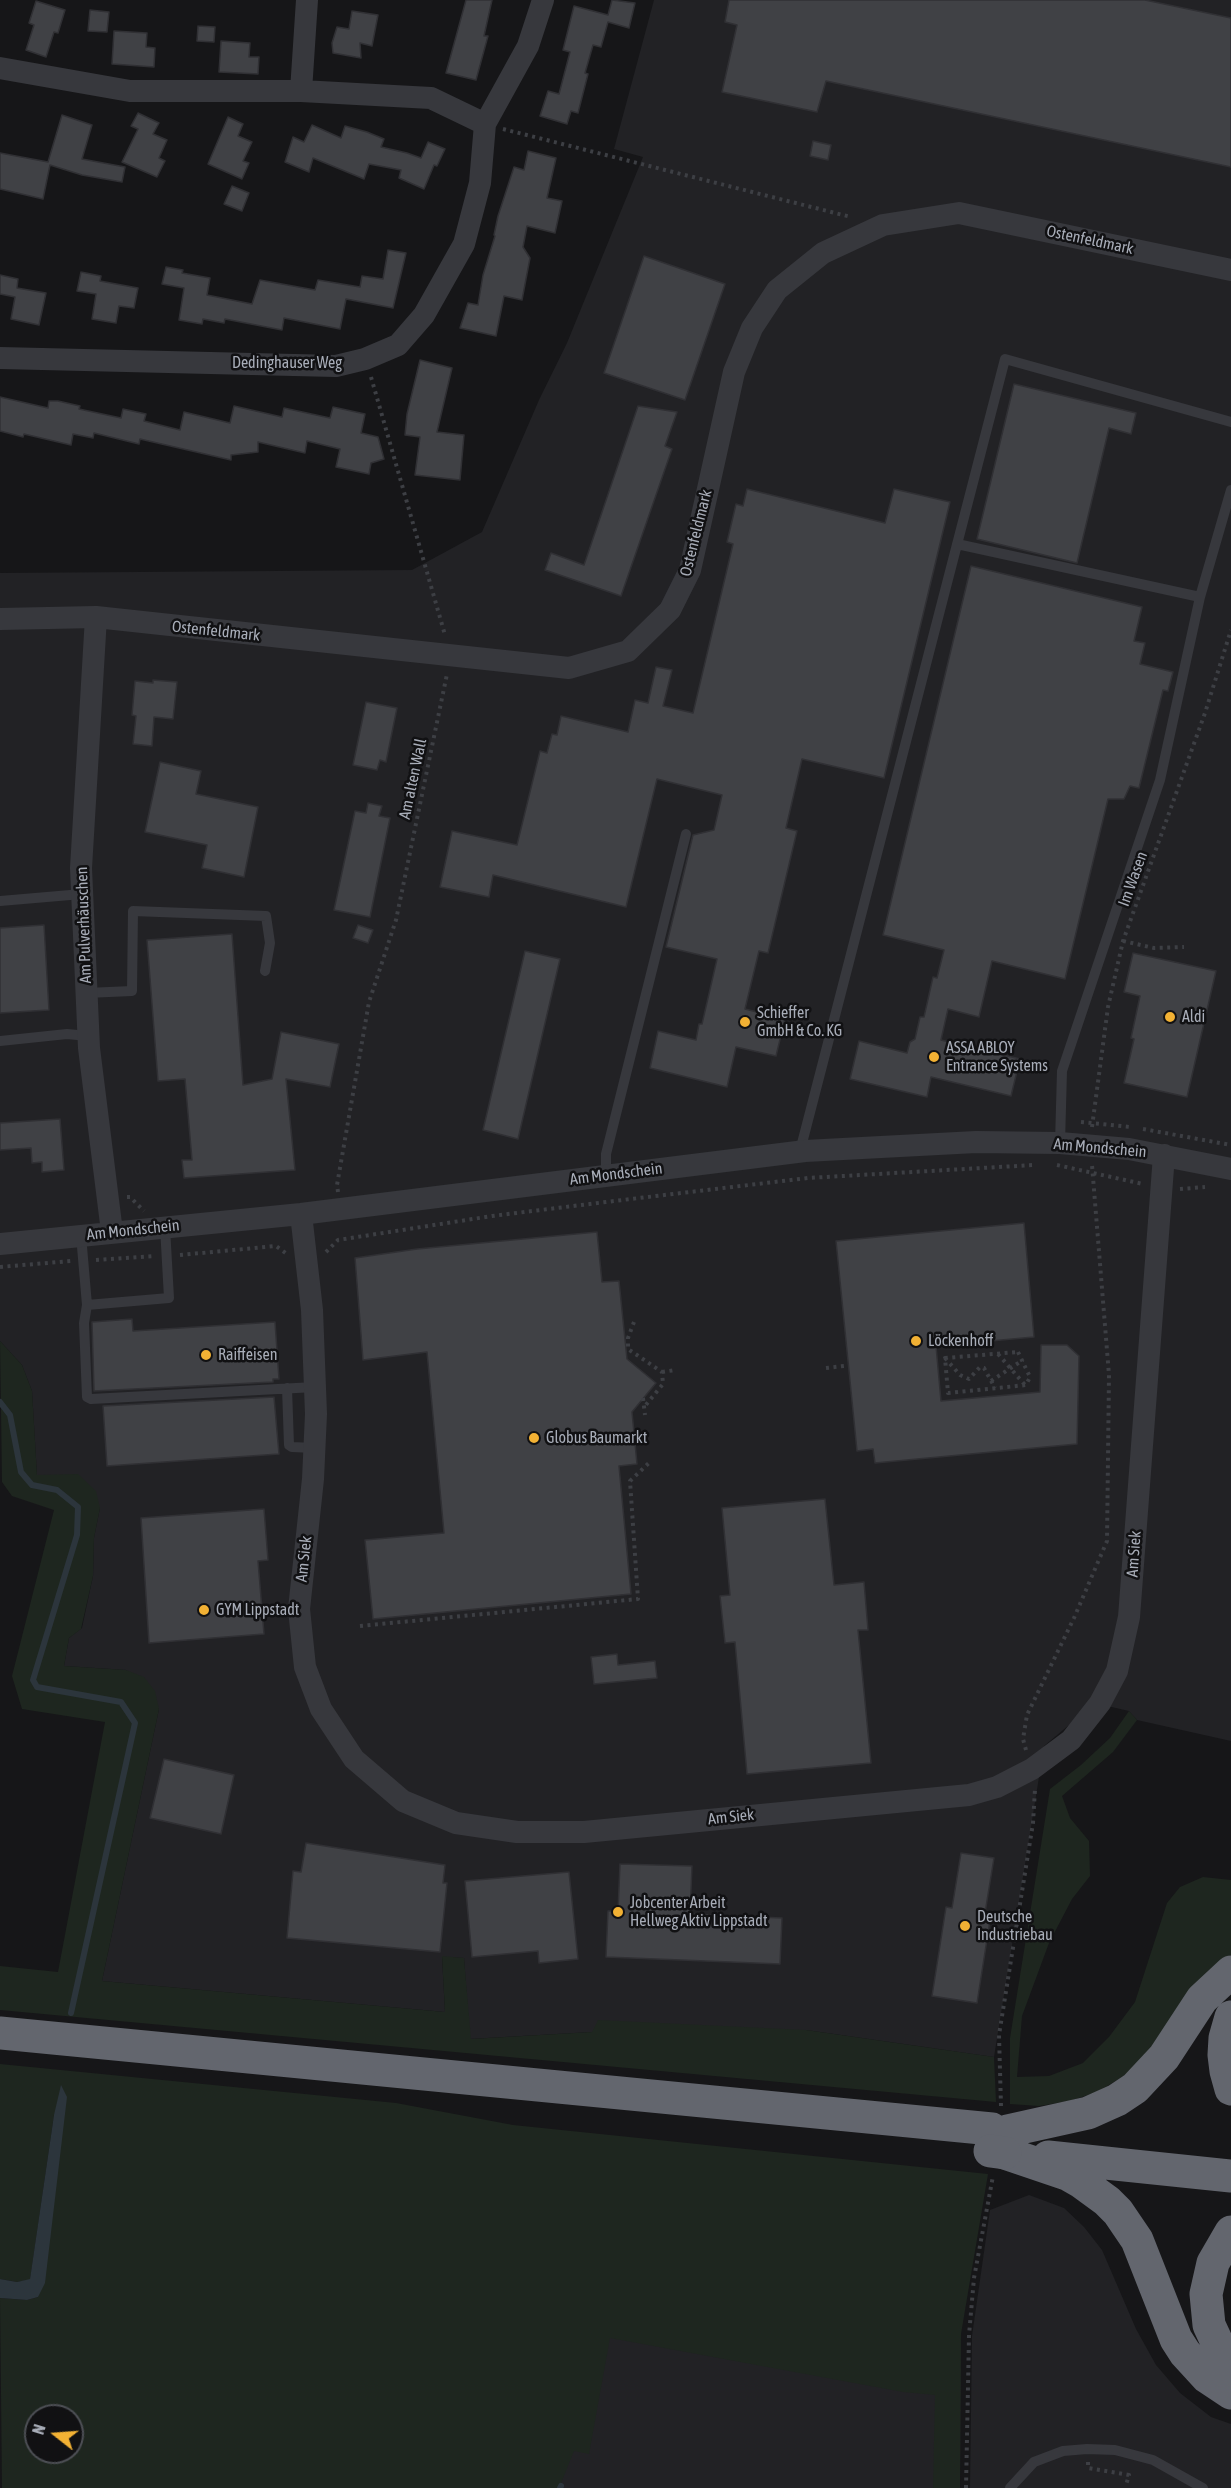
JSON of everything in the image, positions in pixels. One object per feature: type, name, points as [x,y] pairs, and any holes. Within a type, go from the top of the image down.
[{"type":"highway","points":[[998,2141],[1088,2113],[1117,2100],[1135,2088],[1164,2057],[1202,1999],[1231,1971]]},
{"type":"highway","points":[[1231,2017],[1225,2038],[1224,2055],[1231,2089]]},
{"type":"highway","points":[[0,2033],[998,2141],[1231,2176]]},
{"type":"highway","points":[[0,2053],[998,2141],[1231,2155]]},
{"type":"highway","points":[[998,2141],[1081,2181],[1095,2190],[1118,2212],[1137,2240],[1176,2339],[1207,2377],[1231,2393]]},
{"type":"highway","points":[[1231,2232],[1213,2263],[1206,2294],[1209,2325],[1222,2353],[1231,2365]]},
{"type":"street","points":[[301,91],[307,0]]},
{"type":"street","name":"Dedinghauser Weg","points":[[0,358],[336,366],[365,359],[398,345],[424,315],[464,244],[480,183],[485,124],[528,46],[543,0]]},
{"type":"street","points":[[0,68],[130,91],[301,91],[431,98],[485,124]]},
{"type":"street","name":"Ostenfeldmark","points":[[0,619],[96,617],[569,668],[628,651],[670,610],[690,570],[734,372],[752,327],[777,290],[824,253],[883,225],[959,213],[1231,270]]},
{"type":"street","name":"Am Pulverhäuschen","points":[[96,617],[81,868],[88,1036],[112,1232]]},
{"type":"street","name":"Am Mondschein","points":[[0,1244],[301,1214],[800,1151],[976,1142],[1090,1144],[1164,1155],[1231,1170]]},
{"type":"street","name":"Am Siek","points":[[301,1214],[312,1310],[315,1387],[313,1479],[299,1609],[305,1667],[321,1709],[354,1759],[403,1801],[456,1823],[516,1832],[584,1832],[969,1795],[997,1787],[1032,1769],[1071,1740],[1100,1703],[1117,1671],[1129,1617],[1164,1155]]},
{"type":"lane","points":[[800,1151],[1005,359],[1231,422]]},
{"type":"lane","points":[[1060,1143],[1062,1071],[1160,780],[1200,597],[1231,490]]},
{"type":"lane","points":[[957,544],[1200,597]]},
{"type":"lane","points":[[606,1176],[606,1154],[686,834]]},
{"type":"lane","points":[[0,901],[82,894]]},
{"type":"lane","points":[[87,993],[132,991],[133,911],[266,916],[270,943],[265,971]]},
{"type":"lane","points":[[0,1041],[67,1034],[88,1036]]},
{"type":"lane","points":[[87,1305],[169,1298],[165,1227]]},
{"type":"lane","points":[[81,1235],[87,1305],[84,1323],[87,1397],[91,1399],[315,1387]]},
{"type":"lane","points":[[287,1388],[289,1444],[292,1447],[314,1448]]},
{"type":"lane","points":[[1010,2488],[1034,2463],[1063,2451],[1087,2449],[1116,2450],[1153,2460],[1203,2488]]},
{"type":"path","points":[[485,124],[883,225]]},
{"type":"path","name":"Am alten Wall","points":[[340,1209],[337,1185],[369,1002],[396,920],[451,656],[365,359]]},
{"type":"path","name":"Im Wasen","points":[[966,2488],[969,2335],[974,2278],[998,2141],[999,2035],[1036,1792],[1023,1739],[1027,1715],[1074,1618],[1107,1541],[1109,1376],[1090,1144],[1108,1007],[1123,941],[1205,713],[1231,630]]},
{"type":"path","points":[[1123,941],[1154,948],[1184,947]]},
{"type":"path","points":[[1050,1164],[1161,1188],[1216,1187]]},
{"type":"path","points":[[0,1267],[276,1246],[295,1260],[306,1259],[322,1257],[338,1240],[492,1216],[808,1178],[1036,1165]]},
{"type":"path","points":[[634,1322],[628,1338],[628,1349],[662,1372],[675,1370]]},
{"type":"path","points":[[945,1358],[1018,1352],[1030,1377],[1026,1385]]},
{"type":"path","points":[[998,1354],[1026,1385]]},
{"type":"path","points":[[945,1358],[960,1375],[969,1379],[980,1367],[984,1368],[995,1388]]},
{"type":"path","points":[[945,1358],[948,1393],[1026,1385]]},
{"type":"path","points":[[991,1381],[1023,1360]]},
{"type":"path","points":[[826,1368],[844,1366]]},
{"type":"path","points":[[645,1406],[663,1384],[662,1372]]},
{"type":"path","points":[[643,1398],[645,1415]]},
{"type":"path","points":[[360,1626],[638,1599],[630,1481],[651,1461]]},
{"type":"path","points":[[1088,2468],[1130,2473],[1126,2485]]},
{"type":"shaded area","points":[[654,0],[1231,0],[1231,1741],[1137,1720],[1129,1711],[1090,1702],[1069,1725],[1044,1746],[994,2057],[806,2030],[592,2032],[470,2039],[464,1958],[442,1957],[445,2012],[102,1981],[159,1709],[126,1670],[64,1666],[69,1638],[82,1628],[93,1576],[94,1538],[100,1508],[37,1476],[32,1391],[22,1365],[0,1341],[0,573],[412,570],[482,532],[539,400],[567,343],[643,157],[614,149]]},
{"type":"shaded area","points":[[0,1341],[22,1365],[32,1391],[37,1475],[78,1474],[96,1491],[100,1508],[94,1538],[93,1576],[81,1629],[69,1638],[64,1666],[126,1670],[144,1677],[155,1691],[159,1709],[102,1981],[445,2012],[442,1956],[464,1958],[471,2039],[592,2032],[598,2020],[806,2030],[994,2057],[996,2102],[0,2010],[0,1966],[58,1972],[105,1722],[22,1709],[12,1676],[54,1510],[12,1496],[2,1482]]},
{"type":"shaded area","points":[[1129,1711],[1137,1720],[1113,1752],[1062,1796],[1070,1818],[1089,1841],[1090,1876],[1072,1899],[1049,1943],[1022,2016],[1017,2077],[1049,2076],[1083,2063],[1109,2037],[1135,2002],[1167,1903],[1180,1887],[1203,1877],[1231,1880],[1231,1955],[1208,1971],[1187,1995],[1149,2052],[1129,2073],[1097,2092],[1070,2101],[1039,2106],[1010,2104],[1010,2038],[1050,1789],[1110,1738]]},
{"type":"shaded area","points":[[0,2064],[396,2103],[513,2125],[988,2174],[961,2334],[960,2488],[933,2488],[935,2395],[903,2392],[610,2338],[589,2454],[574,2451],[559,2488],[2,2488],[0,2298],[27,2300],[38,2297],[54,2115],[30,2280],[17,2282],[0,2279]]},
{"type":"shaded area","points":[[61,2085],[67,2097],[45,2283],[38,2297],[27,2300],[0,2298],[0,2279],[17,2282],[30,2279],[54,2115]]},
{"type":"shaded area","points":[[582,2190],[939,2288],[961,2341],[960,2488],[511,2488]]},
{"type":"shaded area","points":[[1029,2195],[1064,2208],[1084,2227],[1102,2250],[1136,2329],[1156,2365],[1180,2393],[1211,2417],[1231,2424],[1231,2488],[970,2488],[972,2336],[990,2210]]},
{"type":"building","points":[[466,0],[492,0],[484,36],[488,36],[476,80],[446,73]]},
{"type":"building","points":[[612,0],[635,3],[629,28],[608,22],[601,47],[593,45],[578,113],[571,111],[567,124],[540,116],[548,91],[559,94],[570,52],[563,50],[574,6],[608,15]]},
{"type":"building","points":[[729,0],[1145,0],[1231,18],[1231,167],[826,81],[817,112],[722,92],[737,25],[725,22]]},
{"type":"building","points":[[36,1],[65,10],[58,33],[54,32],[46,57],[26,50],[34,25],[29,23]]},
{"type":"building","points":[[90,10],[109,12],[107,32],[88,31]]},
{"type":"building","points":[[352,11],[378,15],[372,46],[360,43],[361,58],[333,53],[332,43],[337,27],[349,29]]},
{"type":"building","points":[[198,26],[215,27],[214,42],[197,41]]},
{"type":"building","points":[[114,31],[147,33],[146,47],[155,48],[154,67],[112,64]]},
{"type":"building","points":[[221,41],[250,43],[249,57],[259,57],[258,74],[219,72]]},
{"type":"building","points":[[138,113],[159,123],[153,134],[167,140],[159,158],[165,161],[157,177],[122,162],[138,129],[131,126]]},
{"type":"building","points":[[62,115],[92,125],[82,159],[125,167],[122,182],[82,175],[50,165],[43,199],[0,189],[0,153],[48,162]]},
{"type":"building","points":[[228,117],[243,124],[238,136],[252,142],[243,161],[249,163],[242,179],[208,164]]},
{"type":"building","points":[[312,125],[341,138],[345,126],[367,132],[384,139],[381,147],[421,158],[428,142],[445,149],[437,166],[434,165],[424,189],[399,178],[401,170],[369,164],[364,179],[313,158],[309,172],[285,162],[293,137],[304,142]]},
{"type":"building","points":[[813,141],[831,145],[828,160],[810,156]]},
{"type":"building","points":[[528,151],[556,158],[547,198],[562,201],[555,233],[527,226],[523,247],[530,258],[522,300],[504,296],[496,336],[460,328],[468,303],[478,305],[498,216],[514,167],[524,170]]},
{"type":"building","points":[[232,186],[249,193],[242,211],[224,204]]},
{"type":"building","points":[[388,250],[406,253],[393,308],[346,299],[340,329],[284,318],[282,330],[225,319],[224,323],[203,319],[202,324],[179,320],[184,288],[162,284],[166,267],[183,270],[182,273],[210,278],[207,295],[252,304],[260,280],[315,290],[318,280],[360,287],[362,276],[383,279]]},
{"type":"building","points":[[644,256],[725,284],[685,400],[604,373]]},
{"type":"building","points":[[81,272],[101,276],[100,281],[138,288],[134,308],[119,306],[116,323],[92,319],[96,294],[77,291]]},
{"type":"building","points":[[0,275],[18,279],[17,288],[46,293],[39,325],[11,319],[15,297],[0,294]]},
{"type":"building","points":[[420,360],[452,368],[437,432],[464,435],[460,480],[415,475],[420,437],[405,435],[407,414]]},
{"type":"building","points":[[1014,384],[1136,413],[1131,434],[1109,428],[1077,563],[977,539]]},
{"type":"building","points":[[0,397],[48,408],[49,401],[58,401],[80,406],[79,409],[121,418],[123,409],[146,414],[144,421],[180,430],[184,412],[230,423],[234,406],[282,417],[284,408],[330,418],[333,407],[365,414],[361,433],[378,437],[384,459],[371,463],[369,474],[336,467],[340,449],[307,441],[305,453],[258,442],[258,452],[231,455],[231,460],[140,439],[139,444],[94,433],[93,438],[73,434],[71,445],[0,431]]},
{"type":"building","points":[[638,406],[677,412],[665,446],[672,449],[621,596],[545,570],[551,553],[584,565]]},
{"type":"building","points":[[747,489],[885,523],[894,489],[950,502],[884,778],[802,759],[786,828],[797,831],[768,953],[759,951],[745,1009],[785,1019],[776,1056],[736,1047],[727,1087],[650,1068],[658,1031],[696,1040],[699,1024],[702,1024],[717,959],[666,947],[693,835],[714,830],[722,795],[657,779],[626,907],[493,875],[489,897],[440,887],[452,831],[517,845],[540,751],[547,753],[552,734],[557,735],[561,716],[628,732],[635,700],[648,703],[656,667],[672,670],[663,706],[693,713],[733,544],[727,542],[736,504],[743,506]]},
{"type":"building","points":[[971,566],[1142,607],[1134,641],[1145,643],[1140,664],[1173,672],[1168,691],[1163,690],[1139,788],[1130,786],[1124,799],[1108,799],[1065,979],[992,961],[979,1017],[948,1009],[941,1040],[1020,1059],[1011,1096],[931,1077],[927,1097],[850,1079],[859,1041],[907,1053],[910,1042],[915,1039],[920,1017],[924,1017],[933,977],[937,978],[944,950],[883,935]]},
{"type":"building","points":[[153,680],[177,682],[173,719],[154,717],[152,746],[133,744],[136,716],[132,715],[135,681],[153,683]]},
{"type":"building","points":[[366,702],[397,708],[386,762],[380,760],[377,770],[353,765]]},
{"type":"building","points":[[160,762],[201,771],[196,794],[258,807],[244,877],[202,868],[207,845],[145,832]]},
{"type":"building","points":[[368,803],[382,806],[379,816],[390,818],[370,917],[334,910],[355,811],[366,813]]},
{"type":"building","points":[[44,925],[49,1010],[0,1013],[0,928]]},
{"type":"building","points":[[358,925],[373,930],[368,943],[353,938]]},
{"type":"building","points":[[232,934],[243,1085],[272,1079],[281,1032],[339,1044],[330,1087],[286,1079],[295,1170],[184,1178],[182,1160],[192,1160],[185,1079],[158,1081],[147,940]]},
{"type":"building","points":[[525,951],[560,959],[518,1139],[483,1130]]},
{"type":"building","name":"Aldi","points":[[1133,953],[1216,971],[1187,1097],[1124,1083],[1134,1039],[1131,1038],[1140,996],[1124,992]]},
{"type":"building","points":[[60,1119],[64,1170],[42,1172],[42,1162],[32,1163],[31,1148],[0,1150],[0,1123]]},
{"type":"building","name":"Löckenhoff","points":[[1024,1223],[1034,1337],[936,1346],[941,1401],[1040,1392],[1041,1345],[1067,1345],[1079,1356],[1077,1444],[875,1463],[873,1449],[857,1451],[836,1241]]},
{"type":"building","name":"Globus Baumarkt","points":[[597,1232],[602,1282],[619,1281],[627,1359],[656,1383],[632,1412],[637,1464],[619,1466],[631,1594],[373,1619],[365,1540],[444,1533],[427,1352],[363,1360],[355,1258],[417,1249]]},
{"type":"building","name":"Raiffeisen","points":[[132,1319],[133,1331],[275,1322],[279,1379],[273,1379],[273,1382],[94,1391],[92,1322]]},
{"type":"building","points":[[274,1397],[279,1454],[107,1466],[103,1406]]},
{"type":"building","points":[[825,1499],[834,1585],[864,1582],[868,1630],[858,1630],[871,1763],[747,1774],[735,1642],[725,1643],[720,1596],[730,1595],[722,1508]]},
{"type":"building","points":[[264,1509],[268,1560],[258,1561],[264,1634],[149,1643],[141,1518]]},
{"type":"building","points":[[617,1654],[618,1665],[655,1661],[657,1678],[594,1684],[591,1657]]},
{"type":"building","points":[[164,1759],[234,1775],[221,1834],[150,1818]]},
{"type":"building","points":[[306,1843],[445,1865],[443,1883],[447,1883],[440,1952],[287,1938],[293,1871],[301,1872]]},
{"type":"building","points":[[961,1853],[994,1858],[985,1913],[991,1914],[977,2003],[932,1996],[946,1907],[952,1908]]},
{"type":"building","points":[[620,1864],[692,1866],[690,1914],[782,1918],[780,1964],[606,1957],[608,1911],[618,1911]]},
{"type":"building","points":[[569,1872],[578,1959],[539,1963],[538,1951],[472,1957],[465,1881]]},
{"type":"waterway","points":[[0,1402],[10,1415],[21,1472],[32,1485],[57,1490],[78,1507],[77,1535],[33,1680],[37,1687],[121,1702],[135,1723],[71,2013]]},
{"type":"place","name":"Aldi","points":[[1170,1017]]},
{"type":"place","name":"Schieffer GmbH & Co. KG","points":[[745,1022]]},
{"type":"place","name":"ASSA ABLOY Entrance Systems","points":[[934,1057]]},
{"type":"place","name":"Löckenhoff","points":[[916,1341]]},
{"type":"place","name":"Raiffeisen","points":[[206,1355]]},
{"type":"place","name":"Globus Baumarkt","points":[[534,1438]]},
{"type":"place","name":"GYM Lippstadt","points":[[204,1610]]},
{"type":"place","name":"Jobcenter Arbeit Hellweg Aktiv Lippstadt","points":[[618,1912]]},
{"type":"place","name":"Deutsche Industriebau","points":[[965,1926]]}]
